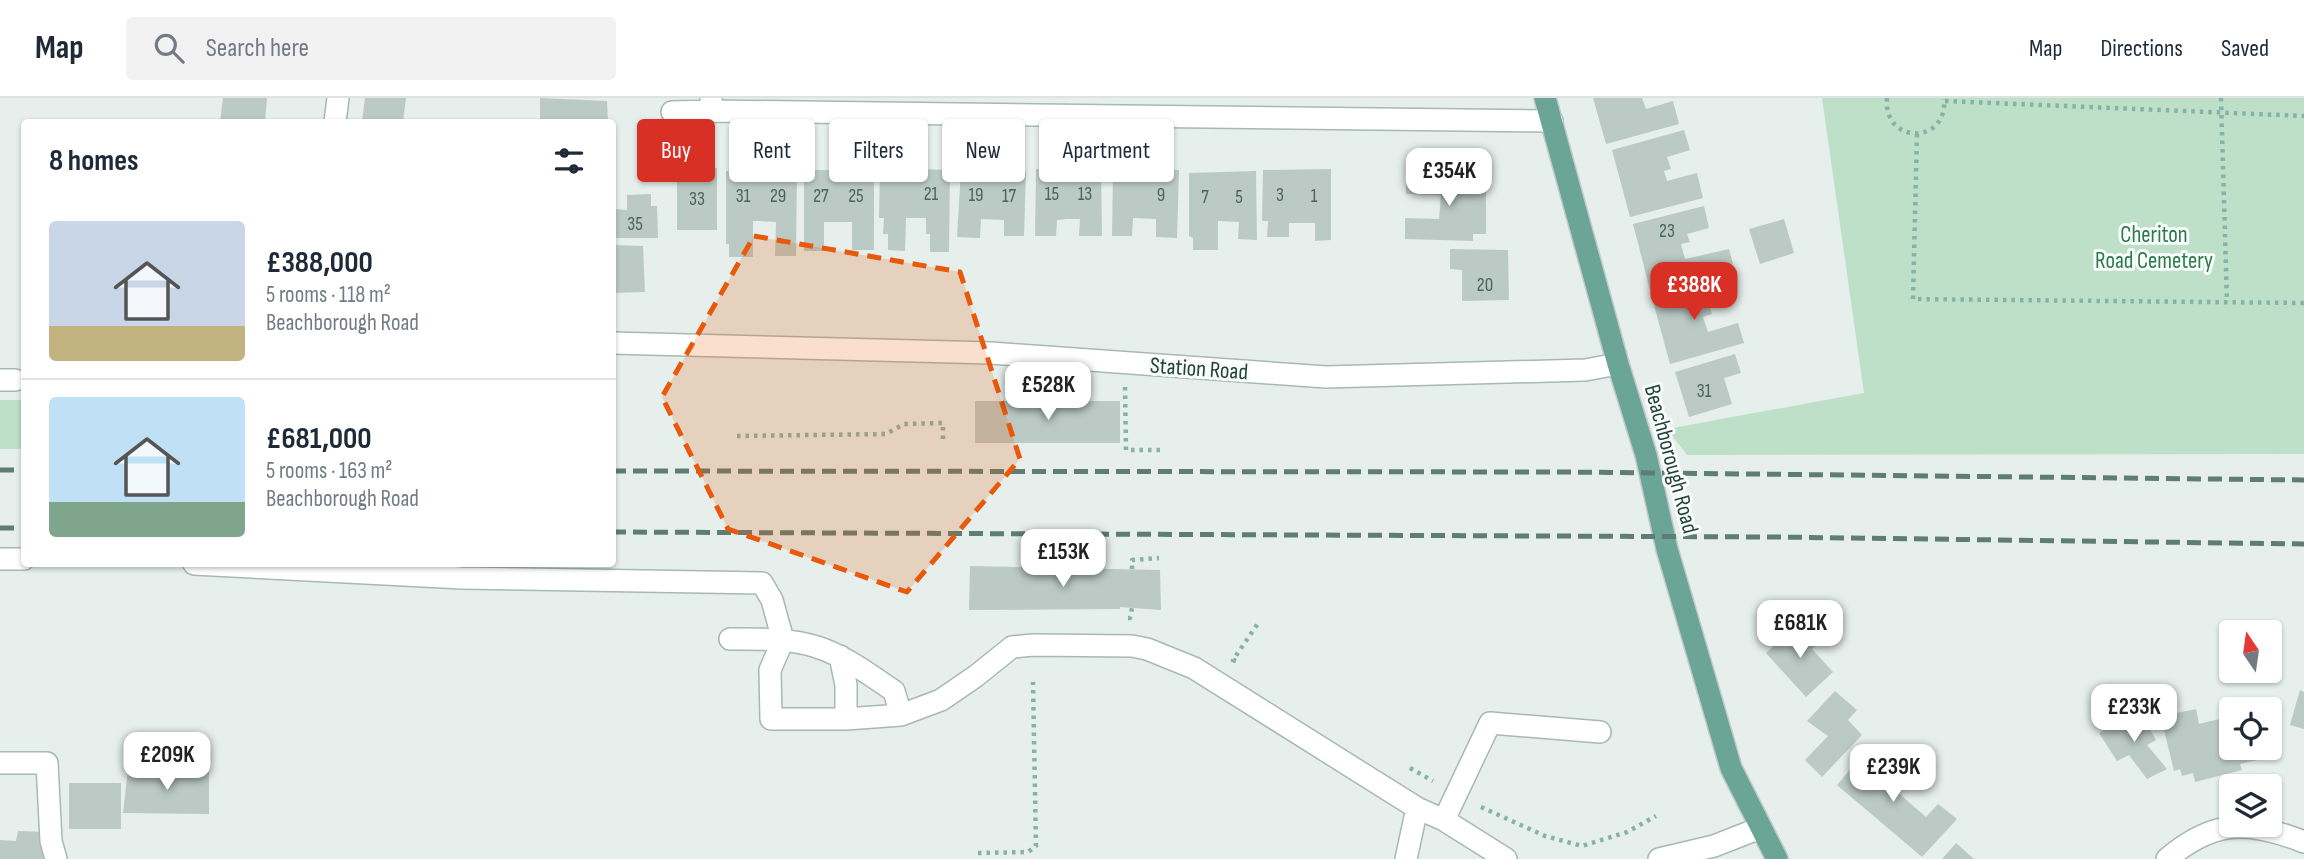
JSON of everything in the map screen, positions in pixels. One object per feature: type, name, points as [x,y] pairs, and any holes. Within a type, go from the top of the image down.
[{"type":"main road","name":"Beachborough Road","points":[[1545,98],[1618,364],[1646,455],[1667,549],[1731,768],[1777,859]]},
{"type":"street","points":[[335,119],[338,98]]},
{"type":"street","points":[[672,112],[711,105],[1552,121]]},
{"type":"street","name":"Station Road","points":[[616,343],[991,353],[1326,377],[1585,370],[1618,364]]},
{"type":"street","points":[[0,559],[21,559]]},
{"type":"street","points":[[251,567],[462,578],[762,583],[772,600],[783,640],[770,670],[771,719],[846,719],[901,715],[941,700],[1012,647],[1122,646],[1147,649],[1194,668],[1417,808],[1444,820],[1506,859]]},
{"type":"street","points":[[730,639],[783,640],[817,647],[840,656],[894,691],[901,715]]},
{"type":"street","points":[[840,656],[846,685],[846,719]]},
{"type":"street","points":[[1444,820],[1490,723],[1600,732]]},
{"type":"street","points":[[0,763],[47,763],[51,841],[56,859]]},
{"type":"street","points":[[1406,859],[1417,808]]},
{"type":"street","points":[[2167,859],[2188,842],[2216,830],[2246,826],[2275,830],[2304,842]]},
{"type":"street","points":[[1659,859],[1714,846],[1760,828]]},
{"type":"path","points":[[1887,98],[1888,115],[1893,123],[1908,133],[1917,134],[1935,127],[1941,120],[1945,99],[2304,116]]},
{"type":"path","points":[[2221,98],[2227,302]]},
{"type":"path","points":[[1917,134],[1913,299],[2304,303]]},
{"type":"path","points":[[1125,364],[1126,450],[1160,450]]},
{"type":"path","points":[[737,436],[886,434],[904,424],[943,423],[943,441]]},
{"type":"path","points":[[1132,569],[1132,559],[1159,558]]},
{"type":"path","points":[[1245,667],[1233,660],[1259,622]]},
{"type":"path","points":[[978,853],[1028,852],[1036,846],[1033,682]]},
{"type":"path","points":[[1409,768],[1545,836],[1582,846],[1627,832],[1656,816]]},
{"type":"highlighted area","points":[[754,236],[960,272],[1020,459],[907,592],[728,529],[662,397]]},
{"type":"green space","name":"Cheriton Road Cemetery","points":[[1822,98],[2304,98],[2304,454],[1687,455],[1667,429],[1864,393]]},
{"type":"green space","points":[[0,400],[21,400],[21,449],[0,449]]},
{"type":"building","points":[[223,98],[267,98],[265,119],[220,119]]},
{"type":"building","points":[[365,98],[406,98],[403,119],[362,119]]},
{"type":"building","points":[[540,98],[607,101],[608,119],[540,119]]},
{"type":"building","points":[[1593,98],[1642,98],[1646,109],[1673,101],[1679,124],[1606,144]]},
{"type":"building","points":[[1684,130],[1690,150],[1667,157],[1671,169],[1664,171],[1667,181],[1697,173],[1703,198],[1630,217],[1612,150]]},
{"type":"building","points":[[717,168],[717,230],[677,230],[677,182],[715,182]]},
{"type":"building","points":[[928,169],[942,170],[942,182],[950,182],[949,252],[930,252],[930,234],[926,234],[926,218],[906,218],[905,251],[888,250],[888,234],[883,234],[884,218],[879,218],[880,182],[928,182]]},
{"type":"building","points":[[1036,169],[1039,169],[1039,182],[1101,182],[1102,236],[1079,236],[1080,219],[1068,219],[1057,220],[1056,236],[1035,236]]},
{"type":"building","points":[[1331,169],[1331,240],[1315,241],[1315,223],[1289,223],[1289,237],[1267,237],[1268,221],[1262,221],[1263,170]]},
{"type":"building","points":[[815,170],[829,170],[829,182],[874,182],[874,250],[852,250],[852,222],[824,222],[824,251],[804,251],[804,182],[815,182]]},
{"type":"building","points":[[1174,170],[1179,170],[1177,238],[1156,237],[1156,219],[1133,218],[1132,236],[1112,236],[1113,182],[1174,182]]},
{"type":"building","points":[[726,171],[729,171],[729,182],[797,182],[796,256],[775,256],[776,222],[753,221],[753,257],[729,257],[729,244],[726,244]]},
{"type":"building","points":[[1026,171],[1024,236],[1004,236],[1004,220],[981,219],[980,238],[957,237],[960,182],[1025,182]]},
{"type":"building","points":[[1256,171],[1257,240],[1238,239],[1239,222],[1218,221],[1218,250],[1193,250],[1193,238],[1189,236],[1189,173]]},
{"type":"building","points":[[1406,175],[1477,175],[1477,185],[1486,185],[1486,234],[1473,234],[1473,241],[1405,239],[1405,218],[1439,219],[1441,195],[1406,194]]},
{"type":"building","points":[[651,194],[651,206],[657,206],[658,238],[616,238],[616,209],[627,210],[627,195]]},
{"type":"building","points":[[1704,206],[1709,228],[1687,234],[1690,242],[1681,244],[1685,259],[1729,249],[1733,264],[1723,267],[1724,272],[1650,290],[1633,224]]},
{"type":"building","points":[[1784,219],[1794,253],[1760,264],[1749,229]]},
{"type":"building","points":[[616,245],[643,246],[645,292],[616,293]]},
{"type":"building","points":[[1450,249],[1508,250],[1509,300],[1462,301],[1462,270],[1450,269]]},
{"type":"building","points":[[1722,278],[1730,303],[1710,308],[1712,314],[1703,317],[1708,332],[1738,323],[1744,343],[1670,364],[1652,298]]},
{"type":"building","points":[[1735,354],[1741,373],[1724,378],[1732,404],[1689,417],[1675,372]]},
{"type":"building","points":[[975,401],[1120,401],[1120,443],[975,443]]},
{"type":"building","points":[[970,566],[1160,570],[1161,610],[1120,607],[969,610]]},
{"type":"building","points":[[1799,623],[1818,644],[1812,649],[1833,672],[1806,697],[1766,653]]},
{"type":"building","points":[[2300,690],[2304,692],[2304,729],[2290,725]]},
{"type":"building","points":[[1835,691],[1857,710],[1848,720],[1862,735],[1822,777],[1805,760],[1828,736],[1807,721]]},
{"type":"building","points":[[2196,709],[2199,724],[2219,719],[2219,760],[2257,760],[2240,764],[2242,770],[2195,782],[2193,773],[2182,776],[2180,769],[2174,771],[2164,730],[2170,730],[2167,715]]},
{"type":"building","points":[[2139,710],[2156,740],[2147,745],[2167,769],[2147,779],[2129,755],[2117,761],[2099,733]]},
{"type":"building","points":[[1872,744],[1893,763],[1880,777],[1926,817],[1938,804],[1957,819],[1922,857],[1837,785]]},
{"type":"building","points":[[128,769],[209,772],[209,814],[123,813]]},
{"type":"building","points":[[69,783],[121,783],[121,829],[69,829]]},
{"type":"building","points":[[18,831],[46,832],[47,859],[0,859],[0,840],[16,841]]},
{"type":"building","points":[[1956,843],[1974,859],[1942,859]]},
{"type":"railway","points":[[0,470],[21,470]]},
{"type":"railway","points":[[616,471],[1565,472],[2304,480]]},
{"type":"railway","points":[[0,528],[21,528]]},
{"type":"railway","points":[[616,532],[1775,537],[2304,544]]}]
